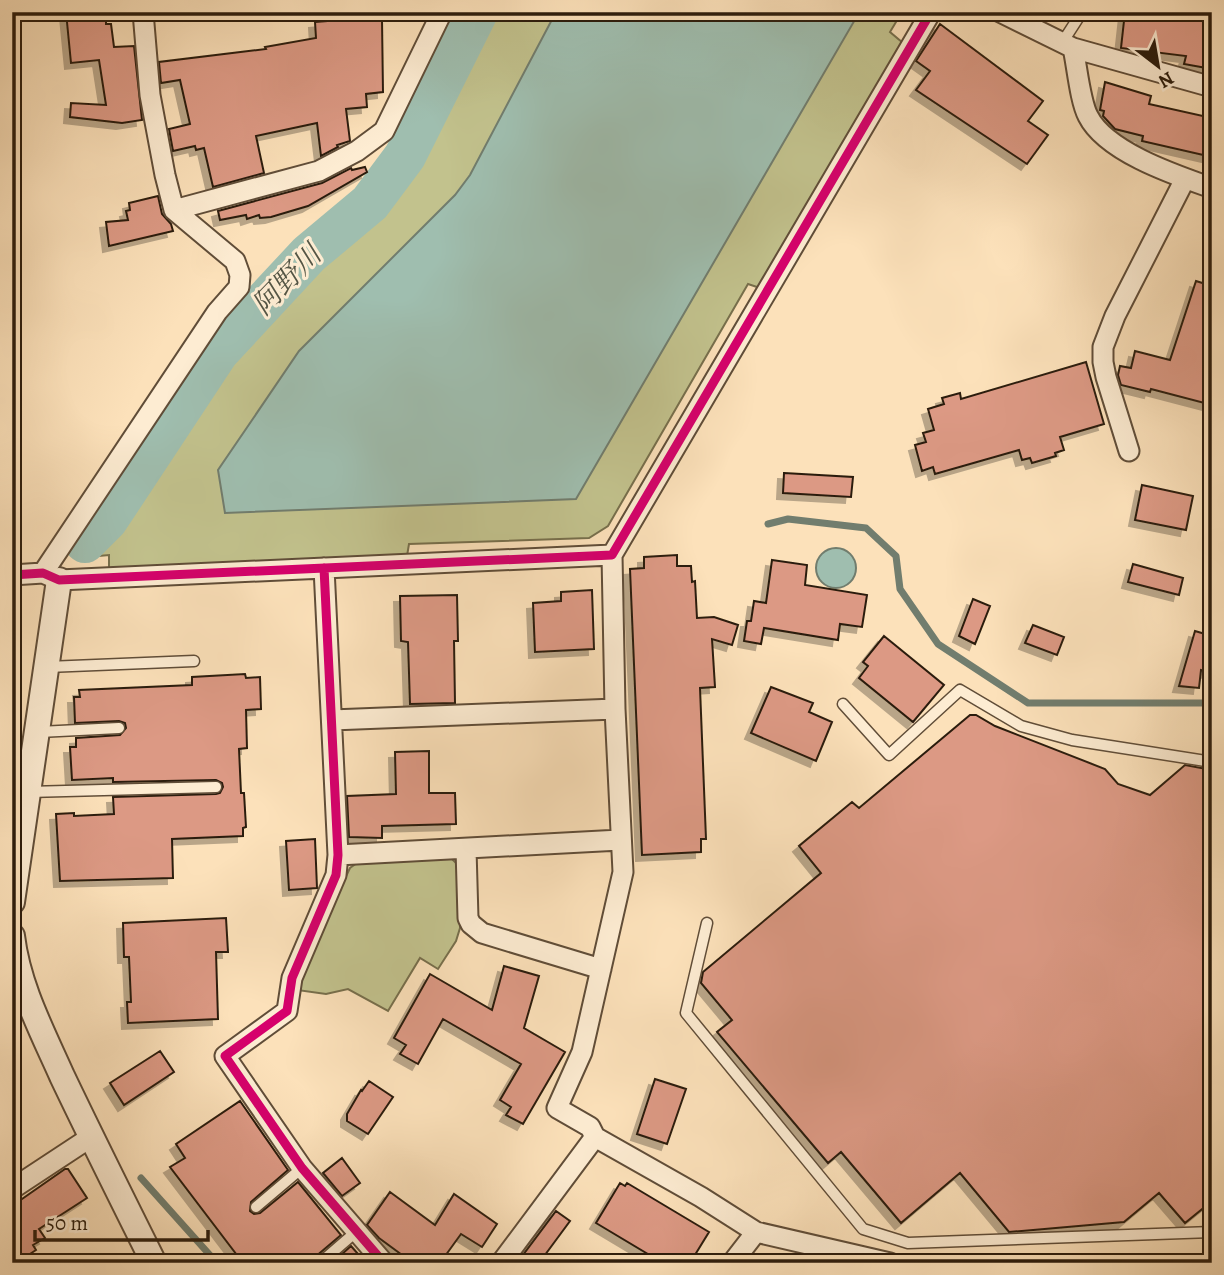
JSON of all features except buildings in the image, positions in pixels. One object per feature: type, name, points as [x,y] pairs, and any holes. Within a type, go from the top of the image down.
[{"type":"street","points":[[12,910],[47,667],[51,577],[217,312],[239,287],[240,275],[235,261],[174,210],[150,95],[143,12]]},
{"type":"street","points":[[174,210],[319,171],[357,151],[384,131],[442,12]]},
{"type":"street","points":[[890,1263],[756,1232],[701,1196],[595,1137],[590,1127],[557,1108],[582,1052],[623,872],[615,709],[612,555],[931,12]]},
{"type":"street","points":[[1000,12],[1067,45],[1212,88]]},
{"type":"street","points":[[1067,45],[1087,115],[1100,134],[1119,149],[1185,179],[1212,188]]},
{"type":"street","points":[[1129,451],[1102,362],[1104,347],[1115,316],[1185,179]]},
{"type":"street","points":[[12,575],[51,577],[324,568],[612,555]]},
{"type":"street","points":[[324,568],[338,855],[336,875],[292,978],[287,1011],[225,1056],[302,1168],[384,1263]]},
{"type":"street","points":[[332,720],[615,709]]},
{"type":"street","points":[[338,855],[620,840]]},
{"type":"street","points":[[466,849],[468,918],[475,929],[601,969]]},
{"type":"street","points":[[12,936],[23,985],[35,1017],[90,1137],[154,1263]]},
{"type":"street","points":[[12,1189],[90,1137]]},
{"type":"street","points":[[501,1263],[595,1137]]},
{"type":"street","points":[[732,1263],[756,1232]]},
{"type":"lane","points":[[1067,45],[1082,12]]},
{"type":"lane","points":[[47,667],[194,661]]},
{"type":"lane","points":[[843,704],[889,755],[960,690],[1021,726],[1072,740],[1212,762]]},
{"type":"lane","points":[[37,732],[119,728]]},
{"type":"lane","points":[[28,792],[216,787]]},
{"type":"lane","points":[[708,923],[686,1013],[863,1228],[908,1244],[1212,1231]]},
{"type":"lane","points":[[256,1207],[302,1168]]},
{"type":"lane","points":[[320,1263],[357,1231]]},
{"type":"green space","points":[[491,12],[902,12],[890,32],[903,43],[760,288],[748,284],[608,526],[589,538],[409,544],[407,556],[109,570],[109,555],[98,556],[233,349],[395,189],[425,148]]},
{"type":"green space","points":[[449,856],[459,866],[460,928],[456,941],[438,969],[420,958],[388,1011],[348,989],[326,994],[297,990],[302,969],[350,868],[361,860]]},
{"type":"shaded area","points":[[556,12],[854,12],[856,18],[576,499],[225,513],[218,470],[299,351],[455,195],[470,175]]},
{"type":"shaded area","points":[[836,548],[850,554],[856,568],[850,582],[836,588],[822,582],[816,568],[822,554]]},
{"type":"waterway","name":"阿野川","points":[[85,542],[107,520],[218,352],[309,254],[370,203],[405,156],[477,12]]},
{"type":"waterway","points":[[768,524],[788,519],[866,528],[896,556],[900,589],[938,644],[1028,703],[1212,703]]},
{"type":"waterway","points":[[141,1178],[217,1263]]},
{"type":"cycle path","points":[[12,575],[43,573],[59,580],[612,555],[931,12]]},
{"type":"cycle path","points":[[324,568],[338,855],[336,875],[292,978],[287,1011],[225,1056],[302,1168],[384,1263]]}]
